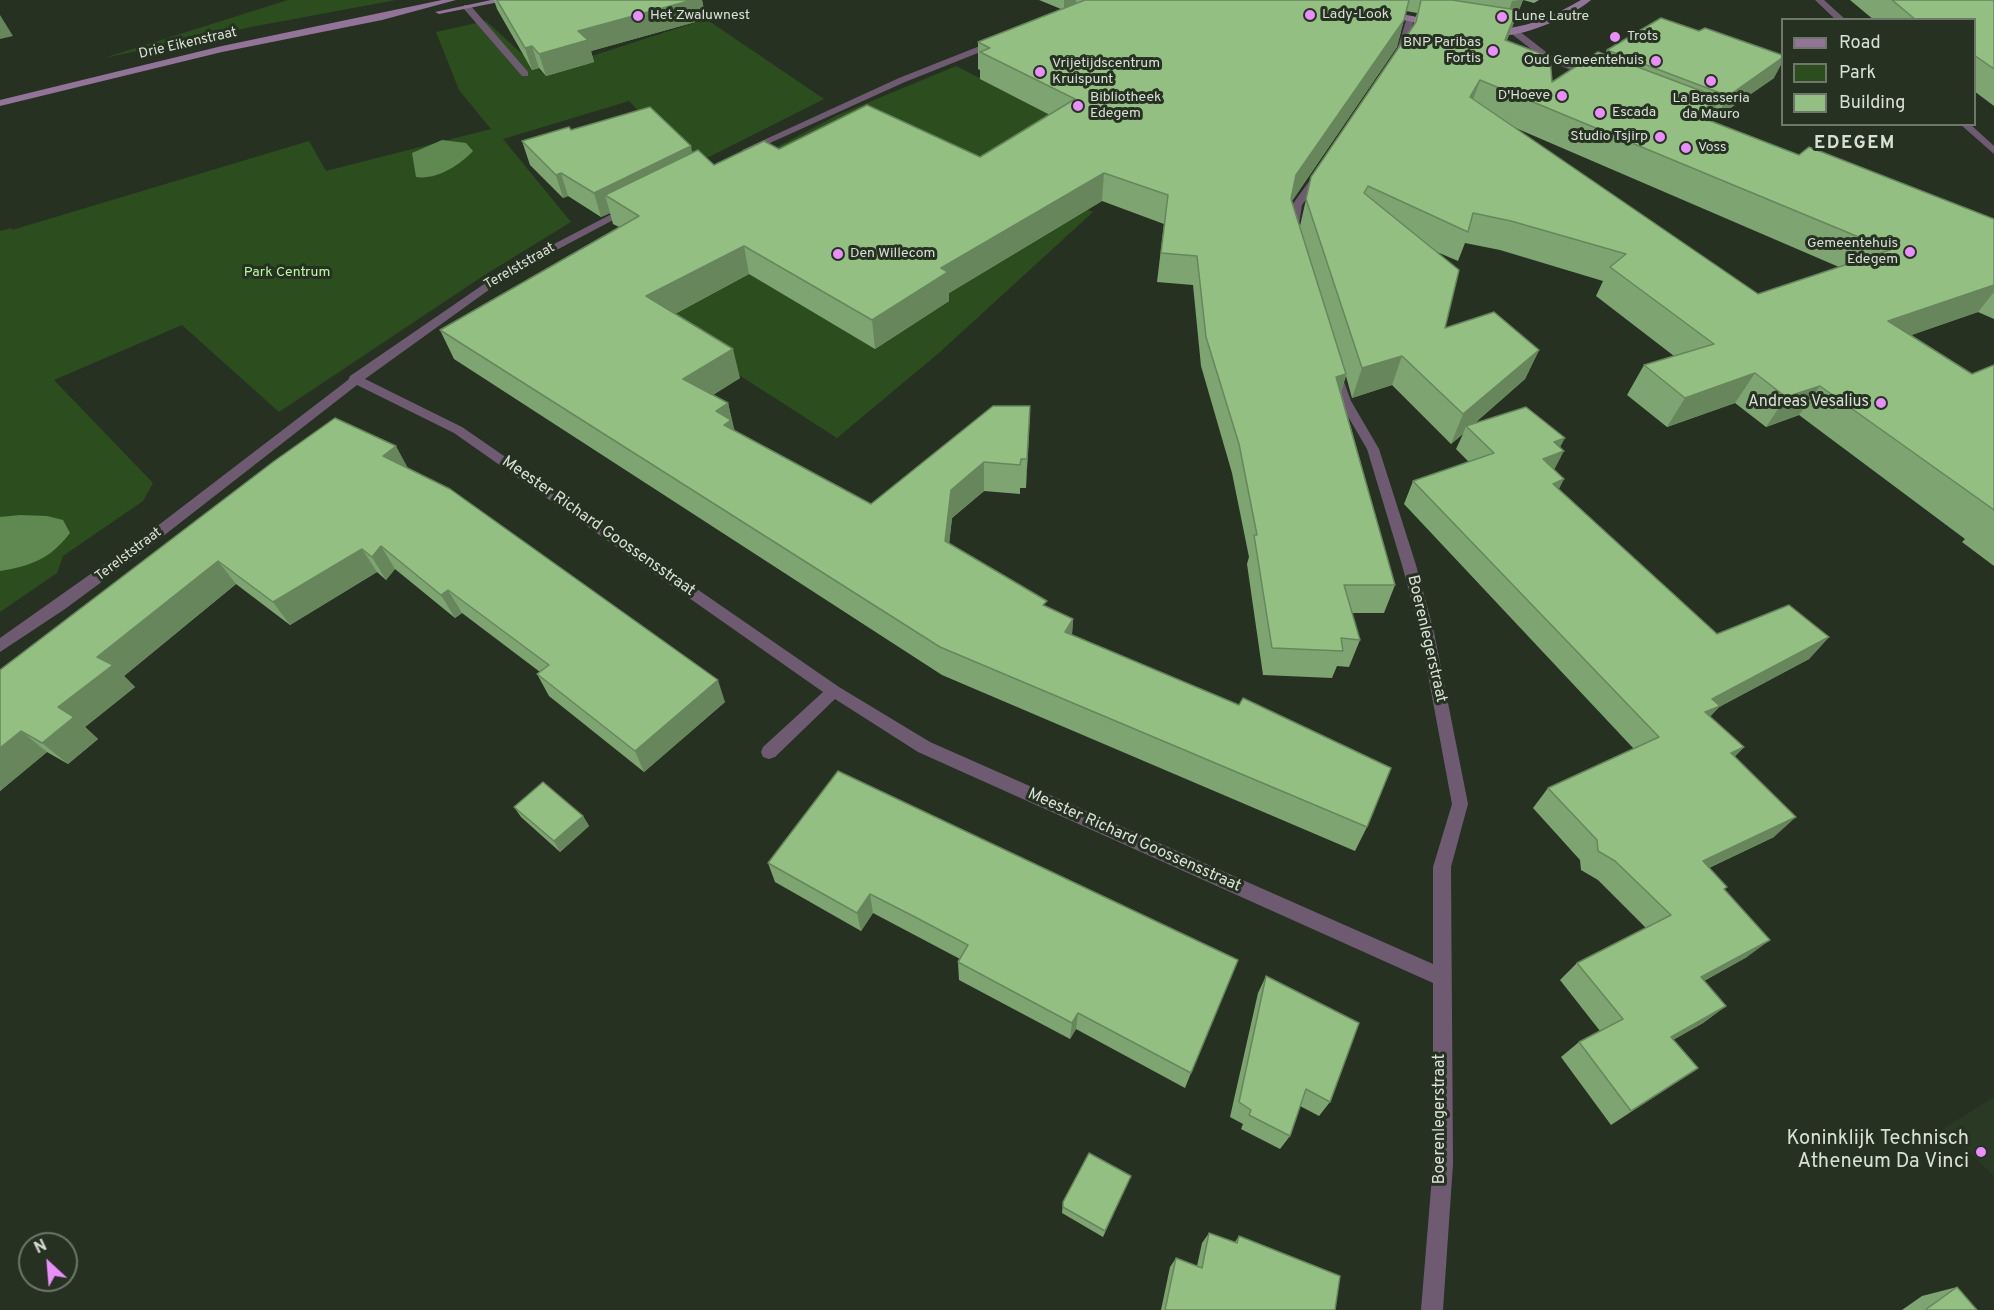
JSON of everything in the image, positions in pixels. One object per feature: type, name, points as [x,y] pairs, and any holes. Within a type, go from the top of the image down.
[{"type":"street","name":"Drie Eikenstraat","points":[[0,103],[222,49],[382,17],[452,0]]},
{"type":"street","name":"Drie Eikenstraat","points":[[382,17],[505,0]]},
{"type":"street","points":[[1474,29],[1516,33],[1543,25],[1587,0]]},
{"type":"street","points":[[1819,0],[1840,18]]},
{"type":"street","points":[[467,7],[525,74]]},
{"type":"street","points":[[1378,12],[1442,24]]},
{"type":"street","points":[[1390,68],[1403,48],[1410,19]]},
{"type":"street","points":[[1516,33],[1547,57],[1606,81]]},
{"type":"street","points":[[734,157],[902,80],[1003,40]]},
{"type":"street","points":[[1966,126],[1994,151]]},
{"type":"street","points":[[1299,249],[1292,228],[1297,205],[1324,167]]},
{"type":"street","name":"Terelststraat","points":[[0,646],[88,587],[236,474],[354,379],[492,282],[531,258],[639,204]]},
{"type":"street","name":"Boerenlegerstraat","points":[[1332,358],[1345,401],[1373,449],[1409,565],[1427,632],[1460,804],[1442,867],[1443,1164],[1432,1310]]},
{"type":"street","name":"Meester Richard Goossensstraat","points":[[354,379],[458,430],[834,691],[924,747],[1441,977]]},
{"type":"street","points":[[769,752],[834,691]]},
{"type":"shaded area","points":[[442,140],[466,143],[473,151],[447,171],[431,176],[416,177],[412,153]]},
{"type":"shaded area","points":[[47,516],[63,520],[70,533],[48,555],[22,566],[0,571],[0,517]]},
{"type":"shaded area","name":"Koninklijk Technisch Atheneum Da Vinci","points":[[1994,1097],[1994,1176],[1944,1128]]},
{"type":"green space","points":[[288,0],[396,0],[104,58]]},
{"type":"green space","name":"Park Centrum","points":[[706,19],[824,99],[691,166],[629,101],[503,139],[571,222],[483,276],[279,412],[182,325],[54,380],[153,483],[143,501],[63,556],[57,573],[0,612],[0,231],[11,228],[12,230],[309,141],[326,171],[491,129],[459,90],[436,32],[486,21],[546,76],[589,57]]},
{"type":"green space","points":[[956,66],[1067,123],[1002,172],[1093,212],[940,352],[837,438],[560,260],[838,115]]},
{"type":"building","points":[[497,0],[692,0],[578,31],[588,40],[539,54],[532,46],[525,48]]},
{"type":"building","points":[[1085,0],[1409,0],[1404,20],[1296,175],[1291,199],[1346,374],[1336,377],[1395,585],[1344,585],[1360,640],[1341,638],[1343,651],[1272,648],[1254,535],[1257,535],[1239,444],[1206,337],[1197,256],[1161,253],[1168,195],[1104,173],[941,268],[948,272],[872,320],[744,246],[646,296],[733,349],[683,379],[728,403],[716,411],[731,420],[724,425],[871,504],[993,406],[1030,406],[1027,459],[1021,459],[1020,465],[984,462],[951,490],[945,541],[1047,601],[1043,605],[1073,619],[1065,632],[1239,705],[1243,698],[1391,768],[1367,827],[940,647],[440,330],[639,216],[605,195],[698,150],[714,165],[764,141],[779,149],[867,105],[980,157],[1075,99],[980,52],[990,48],[978,42]]},
{"type":"building","points":[[1421,0],[1452,0],[1517,10],[1505,40],[1550,57],[1552,82],[1598,52],[1720,98],[1695,115],[1799,155],[1809,147],[1994,219],[1994,285],[1888,321],[1972,374],[1994,365],[1994,510],[1820,386],[1786,397],[1755,373],[1685,398],[1644,365],[1714,344],[1610,267],[1626,254],[1511,221],[1473,213],[1468,232],[1368,186],[1364,193],[1459,270],[1445,328],[1494,312],[1539,350],[1463,414],[1402,356],[1362,368],[1306,199],[1311,177],[1416,22]],"holes":[[[1480,80],[1890,250],[1758,294],[1470,97]]]},
{"type":"building","points":[[1892,0],[1994,0],[1994,69],[1976,56],[1976,18],[1914,18]]},
{"type":"building","points":[[1661,18],[1699,31],[1705,28],[1781,55],[1781,59],[1728,96],[1607,50]]},
{"type":"building","points":[[650,107],[691,146],[594,193],[561,173],[556,175],[522,141],[569,127],[571,130]]},
{"type":"building","points":[[1526,407],[1565,438],[1554,442],[1564,451],[1543,459],[1564,479],[1553,484],[1717,634],[1789,605],[1829,637],[1712,699],[1720,706],[1705,712],[1744,747],[1731,753],[1796,817],[1703,861],[1727,887],[1724,889],[1770,940],[1701,977],[1726,1006],[1671,1037],[1698,1068],[1631,1111],[1579,1042],[1623,1019],[1577,963],[1671,915],[1615,861],[1598,851],[1597,840],[1548,788],[1659,737],[1413,481],[1494,453],[1466,426]]},
{"type":"building","points":[[335,418],[396,446],[383,456],[450,489],[718,680],[635,751],[537,674],[549,665],[448,590],[441,595],[381,546],[372,557],[362,549],[273,602],[218,561],[97,657],[113,665],[58,707],[74,717],[42,743],[21,731],[0,748],[0,670],[273,462]]},
{"type":"building","points":[[838,771],[1238,960],[1191,1073],[1078,1013],[1072,1023],[958,962],[968,945],[870,894],[857,913],[768,863]]},
{"type":"building","points":[[543,782],[583,816],[554,841],[514,807]]},
{"type":"building","points":[[1266,976],[1359,1023],[1330,1102],[1306,1089],[1290,1136],[1249,1115],[1251,1110],[1239,1102]]},
{"type":"building","points":[[1089,1153],[1131,1176],[1105,1231],[1063,1207],[1063,1202]]},
{"type":"building","points":[[1209,1233],[1237,1243],[1239,1236],[1340,1276],[1335,1310],[1165,1310],[1176,1258],[1202,1268]]},
{"type":"building","points":[[1957,1287],[1977,1310],[1925,1310]]},
{"type":"place","name":"Lady-Look","points":[[1310,15]]},
{"type":"place","name":"Het Zwaluwnest","points":[[638,16]]},
{"type":"place","name":"Lune Lautre","points":[[1502,17]]},
{"type":"place","name":"Trots","points":[[1615,37]]},
{"type":"place","name":"BNP Paribas Fortis","points":[[1493,51]]},
{"type":"place","name":"Oud Gemeentehuis","points":[[1656,61]]},
{"type":"place","name":"Vrijetijdscentrum Kruispunt","points":[[1040,72]]},
{"type":"place","name":"La Brasseria da Mauro","points":[[1711,81]]},
{"type":"place","name":"D'Hoeve","points":[[1562,96]]},
{"type":"place","name":"Bibliotheek Edegem","points":[[1078,106]]},
{"type":"place","name":"Escada","points":[[1600,113]]},
{"type":"place","name":"Studio Tsjirp","points":[[1660,137]]},
{"type":"place","name":"Voss","points":[[1686,148]]},
{"type":"place","name":"Gemeentehuis Edegem","points":[[1910,252]]},
{"type":"place","name":"Den Willecom","points":[[838,254]]},
{"type":"place","name":"Andreas Vesalius","points":[[1881,403]]},
{"type":"place","name":"Koninklijk Technisch Atheneum Da Vinci","points":[[1981,1152]]},
{"type":"district","name":"EDEGEM","points":[[1855,144]]}]
